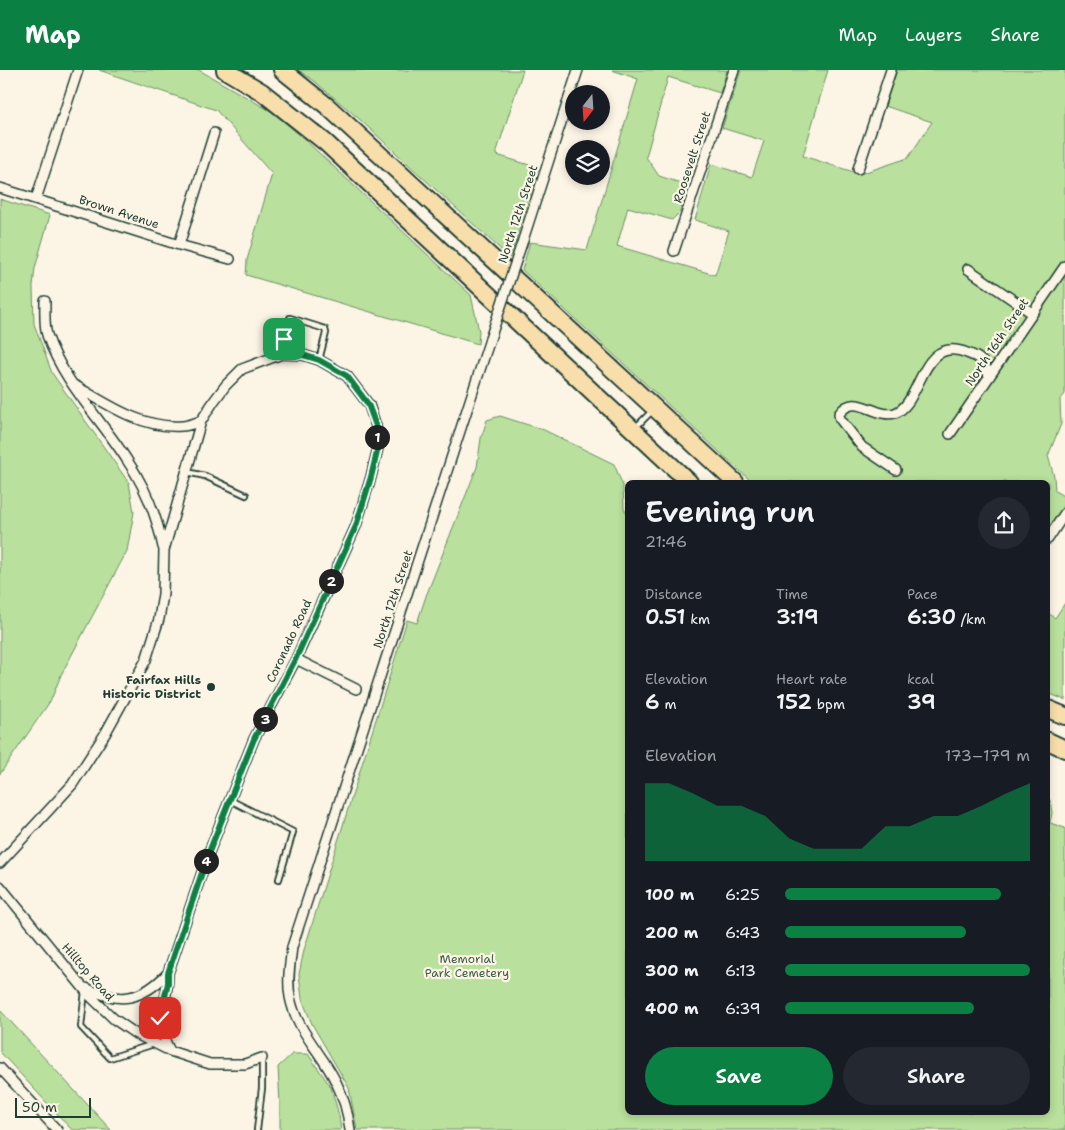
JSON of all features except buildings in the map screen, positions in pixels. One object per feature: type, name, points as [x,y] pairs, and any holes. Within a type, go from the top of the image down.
[{"type":"highway","points":[[225,70],[262,92],[325,142],[687,480]]},
{"type":"highway","points":[[282,70],[327,106],[733,480]]},
{"type":"highway","points":[[1050,710],[1065,716]]},
{"type":"highway","points":[[1050,742],[1065,749]]},
{"type":"street","points":[[36,199],[78,70]]},
{"type":"street","name":"North 12th Street","points":[[350,1130],[347,1108],[336,1081],[306,1036],[290,998],[288,971],[292,947],[578,70]]},
{"type":"street","name":"Roosevelt Street","points":[[674,251],[734,70]]},
{"type":"street","points":[[858,169],[890,70]]},
{"type":"street","points":[[179,245],[214,133]]},
{"type":"street","name":"Brown Avenue","points":[[0,188],[179,245],[230,259]]},
{"type":"street","name":"North 16th Street","points":[[950,434],[1065,266]]},
{"type":"street","points":[[968,269],[1032,312]]},
{"type":"street","points":[[0,863],[72,785],[105,734],[136,680],[152,644],[163,594],[164,550],[156,520],[129,462],[58,361],[47,334],[45,301]]},
{"type":"street","points":[[896,470],[862,447],[840,419],[839,414],[843,408],[850,404],[860,405],[886,414],[900,410],[910,399],[929,362],[947,351],[958,350],[982,360],[985,363],[989,376]]},
{"type":"street","name":"Coronado Road","points":[[164,550],[201,421],[226,385],[242,369],[282,354],[303,355],[319,360],[347,376],[368,404],[376,426],[378,448],[371,477],[356,526],[296,658],[254,739],[209,852],[168,973],[160,1026],[170,1051]]},
{"type":"street","points":[[71,382],[113,408],[143,421],[183,426],[201,421]]},
{"type":"street","points":[[1050,536],[1065,513]]},
{"type":"street","points":[[296,658],[356,689]]},
{"type":"street","name":"Hilltop Road","points":[[0,886],[84,988],[114,1019],[136,1034],[170,1051],[210,1064],[245,1064],[262,1058]]},
{"type":"street","name":"Coronado Road","points":[[84,988],[106,996],[124,998],[140,995],[152,988],[168,973]]},
{"type":"street","points":[[0,1068],[57,1130]]},
{"type":"lane","points":[[282,354],[290,318],[325,329],[326,333],[319,360]]},
{"type":"lane","points":[[633,430],[655,408]]},
{"type":"lane","points":[[186,472],[205,476],[246,495]]},
{"type":"lane","points":[[230,800],[293,832],[279,879]]},
{"type":"lane","points":[[84,988],[81,1027],[110,1058],[155,1044]]},
{"type":"lane","points":[[257,1130],[262,1088],[262,1058]]},
{"type":"green space","points":[[99,70],[199,70],[274,113],[471,295],[479,331],[478,344],[246,275],[247,260],[272,174],[216,110]]},
{"type":"green space","points":[[298,70],[523,70],[497,155],[539,168],[510,258],[357,117],[313,80]]},
{"type":"green space","points":[[612,70],[727,70],[720,93],[668,77],[646,157],[659,176],[690,186],[680,212],[672,220],[628,207],[617,246],[715,275],[729,231],[695,220],[711,164],[752,177],[764,141],[722,128],[741,70],[828,70],[803,156],[860,174],[908,158],[932,122],[885,106],[897,70],[1065,70],[1065,394],[1060,400],[1061,424],[1048,456],[1054,476],[1055,491],[1065,497],[1065,503],[1050,526],[1050,480],[750,480],[522,270],[530,242],[587,250],[606,185],[610,185],[610,173],[638,79]]},
{"type":"green space","points":[[0,199],[50,215],[35,268],[33,286],[34,324],[52,373],[129,483],[134,512],[127,551],[61,675],[51,700],[0,774]]},
{"type":"green space","name":"Memorial Park Cemetery","points":[[500,416],[544,430],[614,464],[623,486],[625,510],[625,1115],[1050,1115],[1050,823],[1065,828],[1065,1130],[357,1130],[349,1088],[312,1024],[302,999],[299,974],[304,950],[407,620],[417,623],[477,467],[481,438],[487,420]]},
{"type":"green space","points":[[1065,603],[1065,700],[1050,694],[1050,614],[1055,618]]},
{"type":"green space","name":"Memorial Park Cemetery","points":[[1050,800],[1052,813],[1050,823]]},
{"type":"green space","points":[[0,1010],[111,1130],[72,1130],[0,1052]]},
{"type":"green space","points":[[292,1054],[308,1054],[331,1087],[341,1130],[280,1130],[278,1067]]},
{"type":"place","name":"Fairfax Hills Historic District","points":[[211,687]]},
{"type":"route","points":[[160,1018],[168,983],[168,973],[209,852],[254,739],[296,658],[356,526],[378,448],[376,426],[368,404],[347,376],[319,360],[303,355],[282,354],[284,339]]}]
